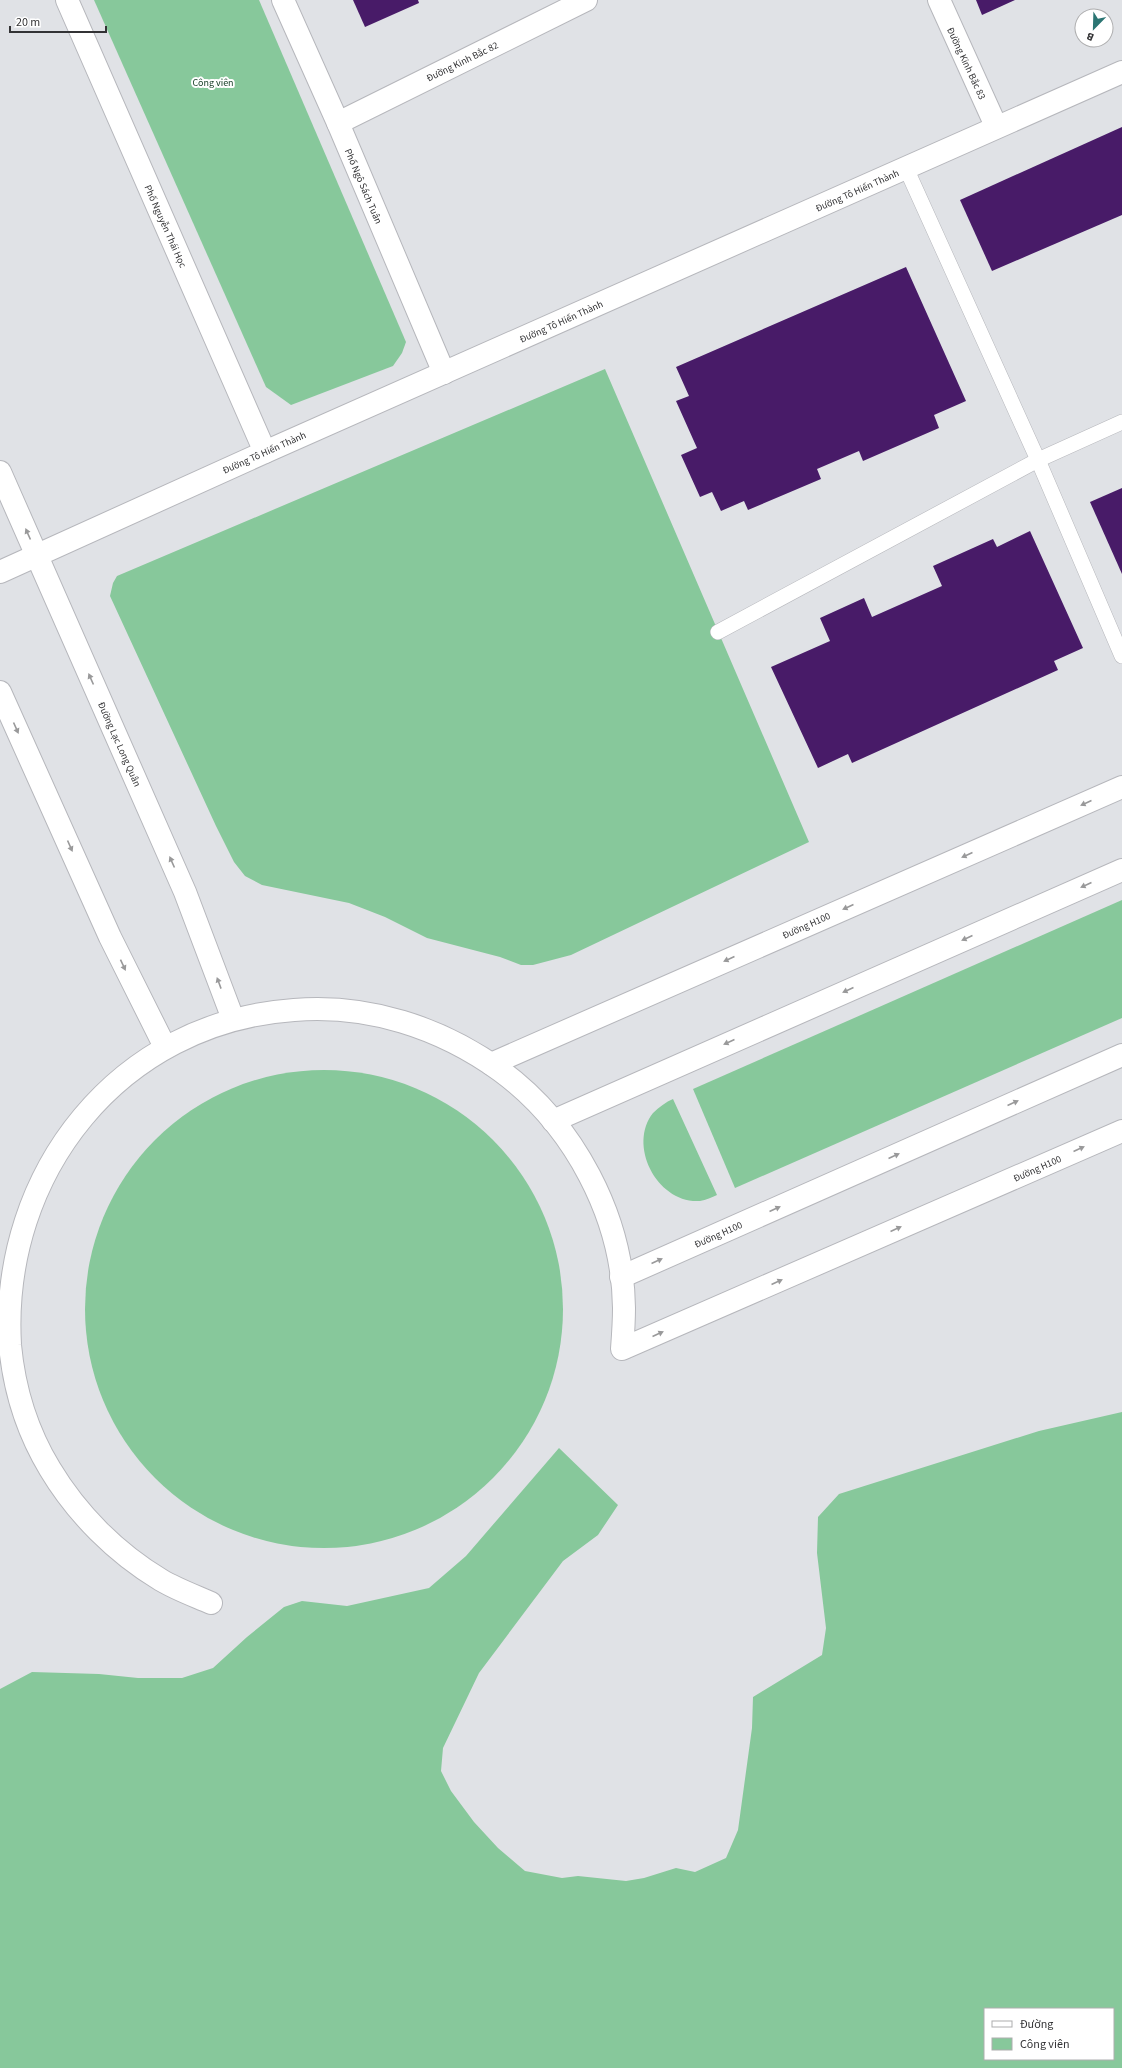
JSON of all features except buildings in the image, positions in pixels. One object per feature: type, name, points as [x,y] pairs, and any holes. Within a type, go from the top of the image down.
[{"type":"main road","name":"Phố Nguyễn Thái Học","points":[[67,0],[265,452]]},
{"type":"main road","name":"Phố Ngô Sách Tuân","points":[[283,0],[338,122],[444,373]]},
{"type":"main road","name":"Đường Kinh Bắc 82","points":[[338,122],[586,0]]},
{"type":"main road","name":"Đường Kinh Bắc 83","points":[[939,0],[996,126]]},
{"type":"main road","name":"Đường Tô Hiến Thành","points":[[0,572],[265,452],[906,168],[996,126],[1122,72]]},
{"type":"main road","name":"Đường Lạc Long Quân","points":[[0,472],[185,892],[233,1019]]},
{"type":"main road","points":[[0,692],[115,948],[165,1048]]},
{"type":"main road","name":"Đường H100","points":[[491,1064],[1122,787]]},
{"type":"main road","points":[[552,1120],[1122,870]]},
{"type":"main road","points":[[211,1603],[162,1581],[118,1550],[81,1512],[54,1475],[26,1420],[13,1369],[8,1316],[12,1263],[25,1212],[48,1163],[78,1119],[115,1081],[150,1056],[188,1035],[233,1019],[271,1011],[314,1008],[357,1011],[399,1020],[440,1035],[478,1055],[513,1080],[552,1120],[571,1144],[593,1182],[609,1222],[620,1263],[621,1277]]},
{"type":"main road","name":"Đường H100","points":[[1122,1055],[621,1277],[624,1306],[622,1349],[1122,1130]]},
{"type":"lane","points":[[906,168],[1038,460],[1122,656]]},
{"type":"lane","points":[[718,632],[1038,460],[1122,422]]},
{"type":"green space","name":"Công viên","points":[[94,0],[259,0],[406,342],[402,353],[393,366],[291,405],[266,387]]},
{"type":"green space","points":[[605,369],[809,842],[571,955],[533,965],[521,965],[500,957],[427,938],[385,917],[349,903],[262,885],[245,876],[234,862],[216,826],[110,596],[113,583],[117,576]]},
{"type":"green space","points":[[1122,900],[1122,1018],[735,1188],[693,1089]]},
{"type":"green space","points":[[324,1070],[371,1074],[416,1088],[457,1110],[476,1124],[493,1140],[509,1157],[523,1176],[545,1217],[559,1262],[563,1309],[559,1356],[545,1401],[523,1442],[509,1461],[493,1478],[476,1494],[457,1508],[416,1530],[371,1544],[324,1548],[277,1544],[232,1530],[191,1508],[172,1494],[155,1478],[139,1461],[125,1442],[103,1401],[89,1356],[85,1309],[89,1262],[103,1217],[125,1176],[139,1157],[155,1140],[172,1124],[191,1110],[232,1088],[277,1074]]},
{"type":"green space","points":[[673,1099],[717,1195],[704,1200],[700,1201],[685,1199],[671,1193],[660,1183],[651,1170],[645,1156],[643,1141],[646,1126],[653,1113]]},
{"type":"green space","points":[[1122,1412],[1122,2068],[0,2068],[0,1689],[32,1672],[99,1674],[138,1678],[182,1678],[213,1668],[247,1637],[284,1607],[302,1601],[347,1606],[429,1588],[466,1556],[559,1448],[618,1505],[598,1535],[563,1561],[479,1673],[443,1748],[441,1771],[451,1791],[474,1822],[498,1848],[525,1871],[562,1878],[578,1876],[626,1881],[644,1878],[676,1868],[695,1872],[726,1858],[738,1830],[752,1728],[753,1697],[822,1655],[826,1628],[817,1553],[818,1517],[839,1494],[1039,1431]]}]
